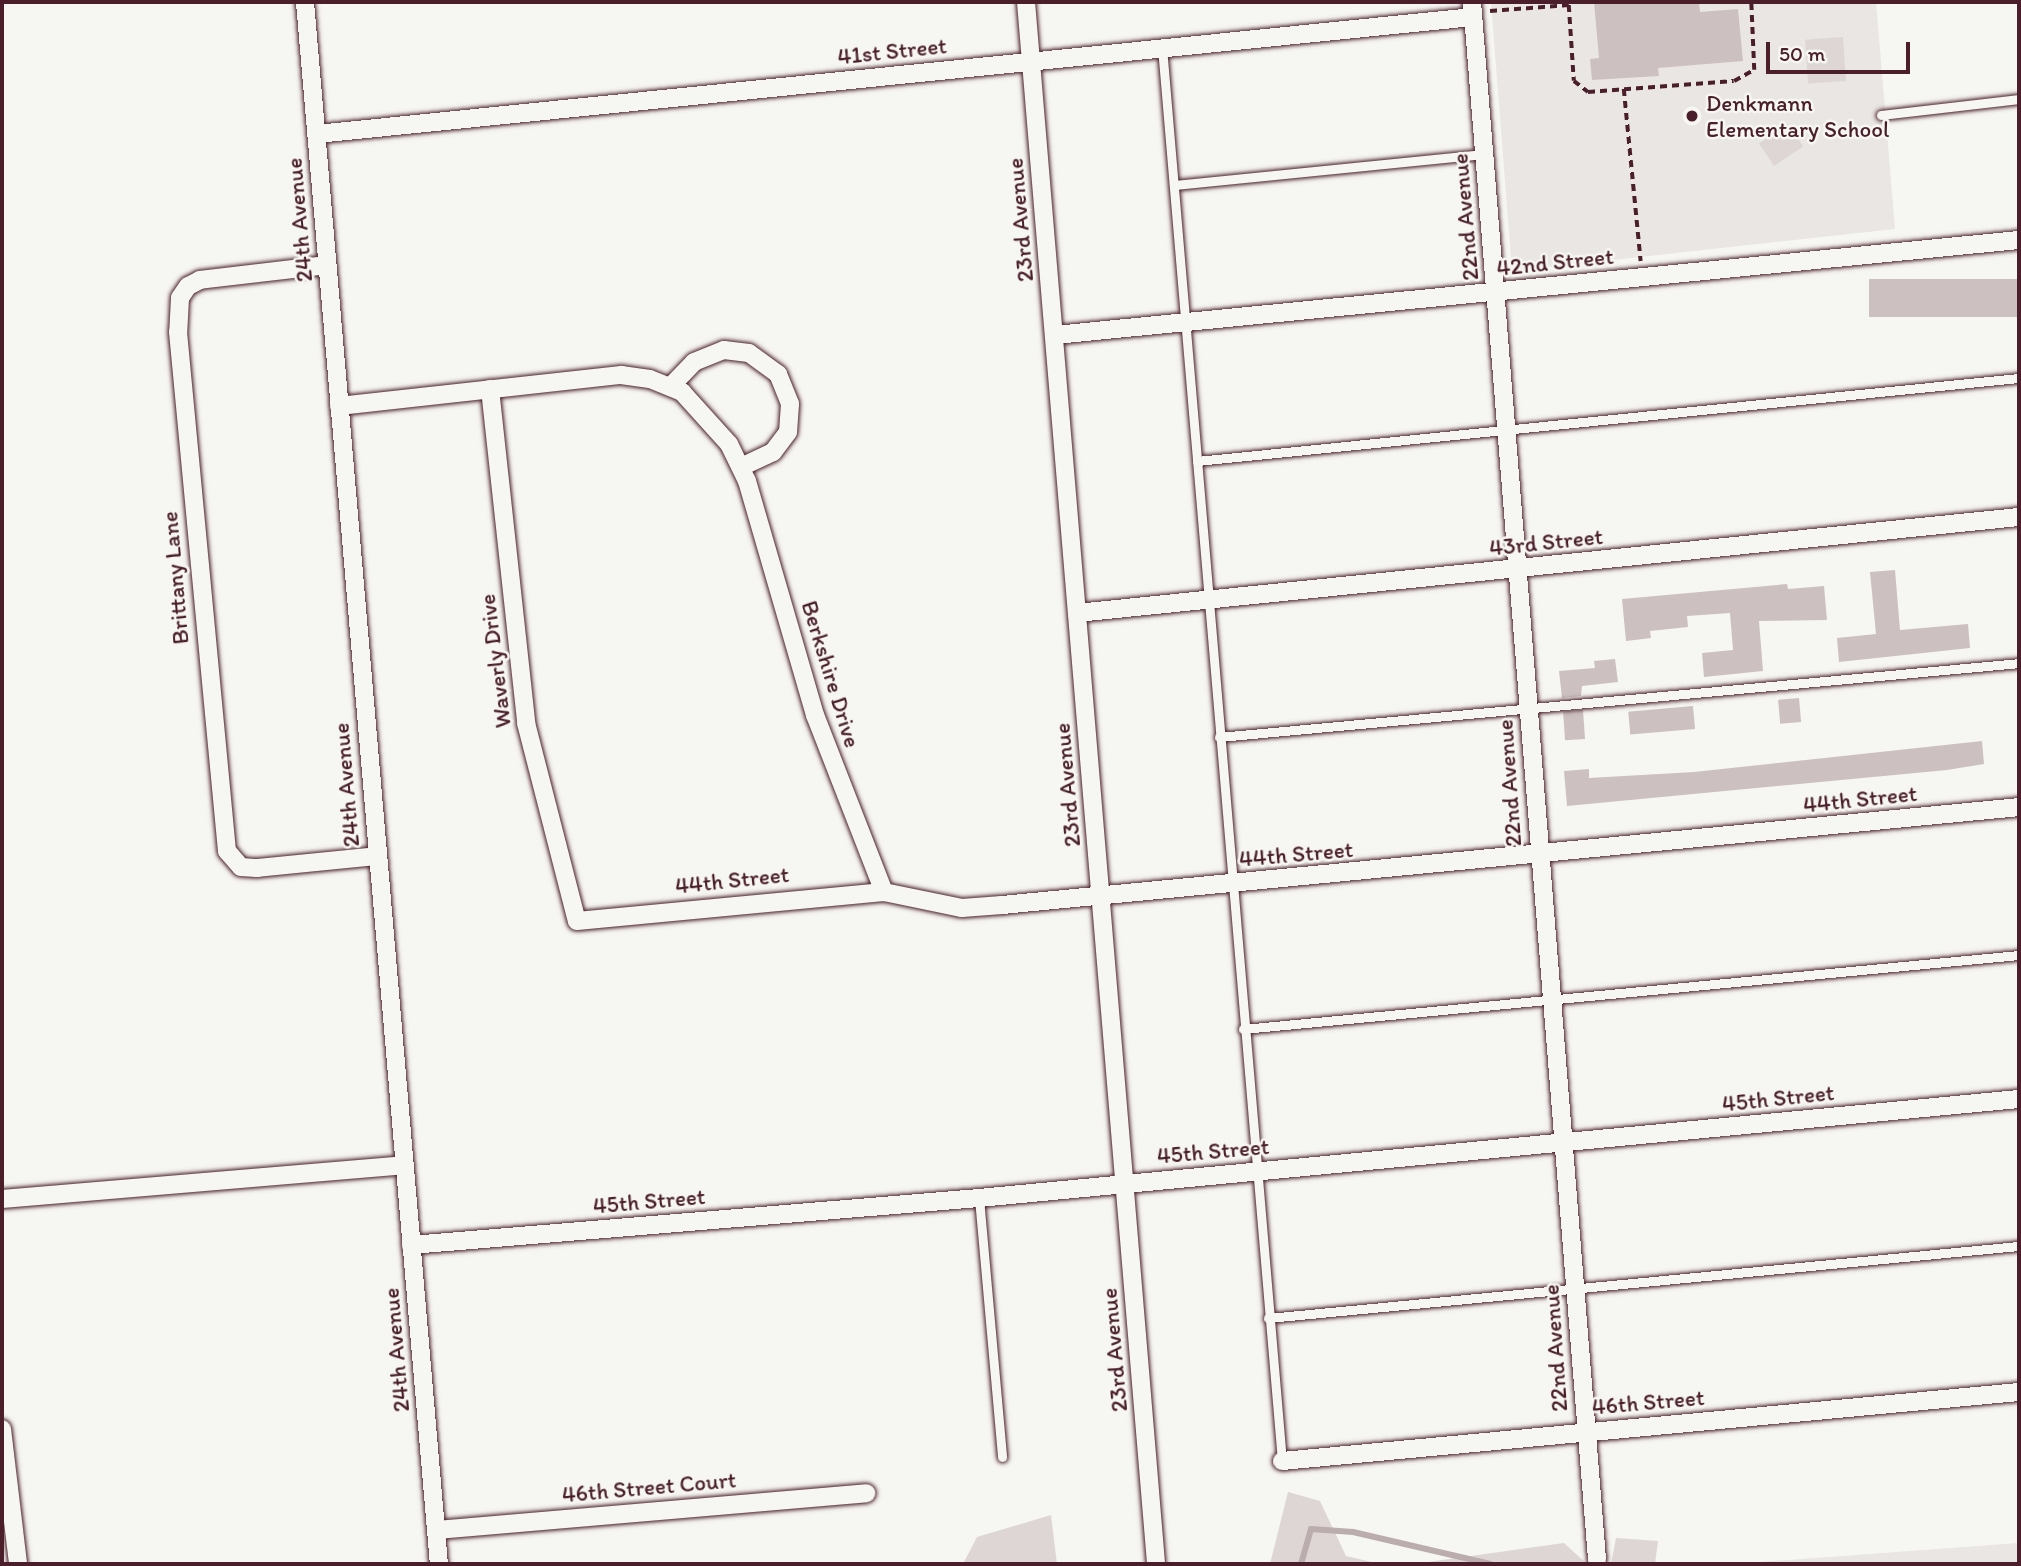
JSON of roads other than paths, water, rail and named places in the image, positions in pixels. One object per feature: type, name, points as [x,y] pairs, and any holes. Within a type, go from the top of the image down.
[{"type":"street","name":"24th Avenue","points":[[305,2],[439,1564]]},
{"type":"street","name":"23rd Avenue","points":[[1026,2],[1156,1564]]},
{"type":"street","name":"41st Street","points":[[317,134],[1473,13]]},
{"type":"street","name":"22nd Avenue","points":[[1473,13],[1597,1560]]},
{"type":"street","name":"42nd Street","points":[[1055,335],[2019,240]]},
{"type":"street","name":"Brittany Lane","points":[[327,265],[200,280],[188,286],[180,298],[178,332],[227,851],[241,867],[257,868],[377,856]]},
{"type":"street","points":[[671,386],[694,362],[724,350],[749,353],[778,374],[790,404],[788,432],[772,452],[741,467]]},
{"type":"street","name":"Berkshire Drive","points":[[339,406],[621,375],[671,386],[682,392],[729,444],[741,467],[815,715],[884,892]]},
{"type":"street","name":"Waverly Drive","points":[[490,389],[526,723],[577,921]]},
{"type":"street","name":"43rd Street","points":[[1077,613],[2019,517]]},
{"type":"street","name":"44th Street","points":[[577,921],[884,892],[962,908],[1539,856],[2019,807]]},
{"type":"street","name":"45th Street","points":[[411,1245],[979,1198],[2019,1099]]},
{"type":"street","points":[[2,1199],[404,1165]]},
{"type":"street","name":"46th Street","points":[[1282,1461],[2019,1392]]},
{"type":"street","points":[[2,1429],[18,1564]]},
{"type":"street","name":"46th Street Court","points":[[437,1531],[866,1493]]},
{"type":"lane","points":[[1162,46],[1282,1461]]},
{"type":"lane","points":[[1881,115],[2019,99]]},
{"type":"lane","points":[[1174,185],[1484,154]]},
{"type":"lane","points":[[1197,461],[1506,432],[2019,378]]},
{"type":"lane","points":[[1219,737],[2019,663]]},
{"type":"lane","points":[[1244,1029],[1552,997],[2019,955]]},
{"type":"lane","points":[[979,1198],[1002,1457]]},
{"type":"lane","points":[[1268,1318],[2019,1246]]},
{"type":"waterway","points":[[1301,1564],[1311,1529],[1353,1532],[1490,1564]]},
{"type":"place","name":"Denkmann Elementary School","points":[[1692,116]]}]
